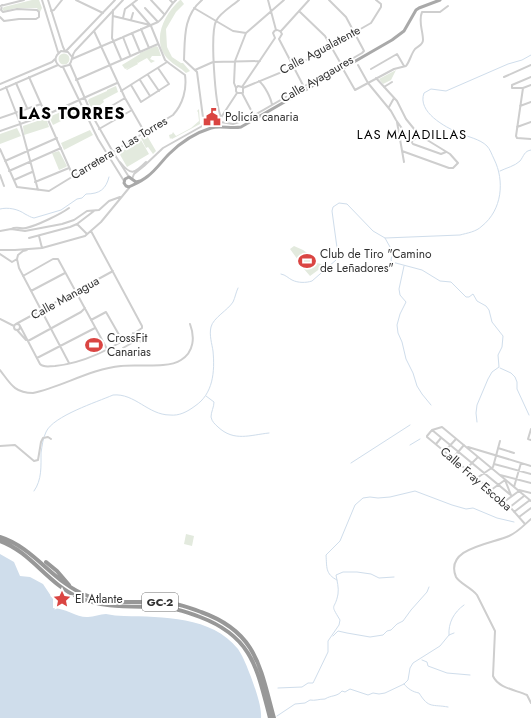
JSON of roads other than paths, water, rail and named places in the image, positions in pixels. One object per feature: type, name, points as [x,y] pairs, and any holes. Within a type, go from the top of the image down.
[{"type":"highway","name":"GC-2","points":[[0,537],[22,547],[64,584],[94,598],[111,602],[173,603],[214,616],[230,625],[245,638],[254,652],[261,670],[274,718]]},
{"type":"highway","name":"GC-2","points":[[0,541],[19,551],[51,579],[69,592],[90,601],[113,606],[161,607],[182,611],[219,625],[234,635],[246,648],[254,662],[270,718]]},
{"type":"highway","points":[[46,562],[57,571],[69,585],[79,592]]},
{"type":"highway","points":[[51,579],[64,591],[79,599]]},
{"type":"highway","points":[[92,604],[113,607],[135,607]]},
{"type":"main road","points":[[140,181],[136,182],[131,178],[125,178],[124,183],[126,186],[131,185],[140,181],[149,175],[176,148],[195,135],[214,127],[241,127],[305,88],[317,84],[343,69],[400,35],[419,8],[440,0]]},
{"type":"main road","points":[[131,178],[131,185]]},
{"type":"street","points":[[1,14],[23,9],[37,10],[39,12],[39,17],[36,19],[4,21],[1,14],[1,5],[24,0]]},
{"type":"street","points":[[42,0],[58,53]]},
{"type":"street","points":[[48,0],[65,51],[70,53],[72,58]]},
{"type":"street","points":[[51,11],[54,10],[62,0]]},
{"type":"street","points":[[76,0],[103,14]]},
{"type":"street","points":[[0,84],[52,62],[58,53],[69,49],[115,0]]},
{"type":"street","points":[[123,0],[75,51],[70,64],[84,99],[99,129],[116,158],[131,178],[151,159]]},
{"type":"street","points":[[123,18],[125,9],[137,0]]},
{"type":"street","points":[[150,0],[164,14]]},
{"type":"street","points":[[170,0],[173,3]]},
{"type":"street","points":[[72,58],[151,26],[163,18],[164,14],[176,0]]},
{"type":"street","points":[[202,0],[194,8],[187,23],[184,60],[196,72],[204,125]]},
{"type":"street","points":[[221,117],[213,62],[216,21],[239,0]]},
{"type":"street","points":[[268,0],[276,30],[273,33],[275,38]]},
{"type":"street","points":[[208,129],[218,122],[237,93],[234,78],[235,61],[246,33],[284,0]]},
{"type":"street","points":[[280,31],[309,0]]},
{"type":"street","points":[[329,0],[344,14],[355,32]]},
{"type":"street","name":"Calle Agualatente","points":[[242,87],[294,66],[355,32],[373,20],[381,7],[381,4],[376,0]]},
{"type":"street","points":[[121,91],[167,62],[163,57],[151,26],[132,4]]},
{"type":"street","points":[[343,69],[355,90],[394,69],[404,66],[407,64],[416,47],[423,42],[423,32],[420,20],[422,12],[440,12],[448,6]]},
{"type":"street","points":[[145,8],[158,22]]},
{"type":"street","points":[[194,8],[233,31],[246,33]]},
{"type":"street","points":[[113,10],[112,38],[121,59]]},
{"type":"street","points":[[299,11],[322,33],[341,64]]},
{"type":"street","points":[[131,20],[133,13]]},
{"type":"street","points":[[108,16],[113,18],[123,18],[151,26]]},
{"type":"street","points":[[141,29],[149,48]]},
{"type":"street","points":[[276,30],[280,31]]},
{"type":"street","points":[[94,31],[121,91],[146,133]]},
{"type":"street","points":[[279,39],[282,35],[280,31]]},
{"type":"street","name":"Calle Ayagaures","points":[[151,159],[162,148],[204,125],[214,121],[225,124],[238,123],[305,88],[341,64],[364,51],[355,32]]},
{"type":"street","points":[[132,33],[140,52]]},
{"type":"street","points":[[123,37],[130,56]]},
{"type":"street","points":[[275,38],[279,39],[305,88]]},
{"type":"street","points":[[255,114],[252,112],[242,94],[242,87],[275,38]]},
{"type":"street","points":[[76,80],[109,64],[158,44]]},
{"type":"street","points":[[371,69],[397,54],[404,66]]},
{"type":"street","points":[[55,58],[58,65]]},
{"type":"street","points":[[194,71],[213,62],[260,60]]},
{"type":"street","name":"Carretera a Las Torres","points":[[38,190],[49,191],[171,117],[176,112],[184,94],[185,75],[167,62]]},
{"type":"street","points":[[62,67],[70,64]]},
{"type":"street","points":[[0,90],[53,66],[58,65],[62,67],[124,183],[122,196]]},
{"type":"street","points":[[358,65],[368,83],[389,108],[411,142],[415,145],[441,154],[446,152]]},
{"type":"street","points":[[504,77],[531,65]]},
{"type":"street","points":[[132,85],[141,102],[159,91],[169,84],[158,68]]},
{"type":"street","points":[[148,74],[159,91]]},
{"type":"street","points":[[29,77],[73,176]]},
{"type":"street","points":[[531,77],[512,85],[512,88],[522,88],[531,85]]},
{"type":"street","points":[[376,78],[394,98],[406,119],[419,135],[450,154],[458,163],[454,168],[449,168],[402,151]]},
{"type":"street","points":[[140,80],[150,96]]},
{"type":"street","points":[[245,81],[249,85]]},
{"type":"street","points":[[259,81],[263,84],[272,105]]},
{"type":"street","points":[[384,87],[392,82]]},
{"type":"street","points":[[16,83],[27,108]]},
{"type":"street","points":[[0,131],[46,115],[117,83]]},
{"type":"street","points":[[236,88],[238,86],[242,87]]},
{"type":"street","points":[[0,149],[17,187],[38,190],[20,124],[6,87]]},
{"type":"street","points":[[522,88],[516,136],[517,138],[531,139]]},
{"type":"street","points":[[237,93],[242,94]]},
{"type":"street","points":[[93,117],[125,98]]},
{"type":"street","points":[[389,108],[394,98]]},
{"type":"street","points":[[520,106],[531,102]]},
{"type":"street","points":[[0,118],[41,104]]},
{"type":"street","points":[[99,129],[132,110]]},
{"type":"street","points":[[396,120],[404,162]]},
{"type":"street","points":[[517,126],[531,122]]},
{"type":"street","points":[[411,142],[419,135]]},
{"type":"street","points":[[5,161],[57,138]]},
{"type":"street","points":[[9,171],[61,148]]},
{"type":"street","points":[[116,158],[125,169],[131,172],[140,168],[151,159]]},
{"type":"street","points":[[35,182],[70,168]]},
{"type":"street","points":[[14,180],[32,172]]},
{"type":"street","points":[[0,175],[4,186]]},
{"type":"street","points":[[0,250],[42,248],[81,237],[91,231],[106,216],[131,185]]},
{"type":"street","points":[[11,229],[25,231],[62,224],[74,220],[87,211],[100,209],[109,201],[122,196]]},
{"type":"street","points":[[0,231],[15,227],[29,227],[58,216],[70,208]]},
{"type":"street","points":[[29,238],[64,230],[77,224],[94,211]]},
{"type":"street","points":[[77,224],[87,234]]},
{"type":"street","points":[[20,326],[42,366],[46,367],[69,363],[106,349],[141,329],[142,326],[91,231]]},
{"type":"street","points":[[39,236],[42,248]]},
{"type":"street","points":[[29,249],[18,254],[17,259],[19,268],[69,363]]},
{"type":"street","points":[[6,258],[6,253],[9,250]]},
{"type":"street","points":[[15,250],[18,254]]},
{"type":"street","points":[[0,254],[19,268]]},
{"type":"street","points":[[12,262],[17,259]]},
{"type":"street","points":[[23,276],[53,259],[59,259],[106,349]]},
{"type":"street","name":"Calle Managua","points":[[15,326],[113,271]]},
{"type":"street","points":[[31,291],[66,272]]},
{"type":"street","points":[[28,341],[81,312],[85,308]]},
{"type":"street","points":[[91,320],[106,312],[122,340]]},
{"type":"street","points":[[0,319],[19,329],[20,326]]},
{"type":"street","points":[[15,326],[18,324],[20,326]]},
{"type":"street","points":[[0,370],[15,388],[23,393],[33,393],[113,367],[169,364],[180,361],[187,355],[191,348],[193,335],[190,324]]},
{"type":"street","points":[[15,326],[28,341]]},
{"type":"street","points":[[37,358],[95,328]]},
{"type":"street","points":[[134,333],[137,340]]},
{"type":"street","points":[[123,348],[137,340],[142,342],[147,339]]},
{"type":"street","points":[[432,430],[442,427],[530,500],[514,512]]},
{"type":"street","points":[[432,430],[512,496]]},
{"type":"street","name":"Calle Fray Escoba","points":[[432,430],[427,438],[491,490],[510,507],[525,524]]},
{"type":"street","points":[[530,439],[531,430]]},
{"type":"street","points":[[0,446],[15,445],[34,461],[38,460],[43,438],[48,437],[51,439]]},
{"type":"street","points":[[436,444],[441,438]]},
{"type":"street","points":[[444,451],[456,439]]},
{"type":"street","points":[[477,478],[492,468],[500,441]]},
{"type":"street","points":[[452,458],[465,446]]},
{"type":"street","points":[[465,446],[531,466]]},
{"type":"street","points":[[498,448],[514,452]]},
{"type":"street","points":[[466,469],[478,457]]},
{"type":"street","points":[[514,487],[521,463]]},
{"type":"street","points":[[494,464],[531,474]]},
{"type":"street","points":[[500,475],[531,484]]},
{"type":"street","points":[[491,490],[506,480]]},
{"type":"street","points":[[506,480],[512,496]]},
{"type":"street","points":[[504,502],[520,489],[531,493]]},
{"type":"street","points":[[510,507],[524,496]]},
{"type":"street","points":[[519,518],[531,508]]},
{"type":"street","points":[[531,519],[508,537],[466,552],[457,559],[454,567],[458,580],[474,590],[494,629],[494,679],[500,684],[527,695],[531,703]]},
{"type":"water","points":[[0,554],[14,562],[20,576],[30,577],[43,584],[53,599],[53,608],[58,608],[84,617],[106,614],[186,620],[215,630],[227,638],[238,649],[242,656],[256,692],[261,718],[0,718]]},
{"type":"waterway","points":[[281,274],[297,282],[310,282],[336,260],[338,255],[332,211],[333,207],[339,203],[347,204],[373,231],[385,238],[460,235],[480,228],[494,212],[500,195],[500,176],[494,159],[487,146],[453,130],[434,118],[425,106],[423,100],[424,93],[431,89],[446,91],[531,55]]},
{"type":"waterway","points":[[500,171],[518,163],[525,153],[531,150]]},
{"type":"waterway","points":[[0,209],[10,208],[34,218],[61,210],[77,199],[82,198],[86,194],[99,192],[104,188],[109,177]]},
{"type":"waterway","points":[[385,238],[390,247],[389,250],[392,254],[392,262],[422,270],[440,281],[451,282],[466,297],[473,294],[477,301],[486,306],[489,310],[492,322],[503,336],[502,347],[498,355],[499,367],[492,372],[477,405],[477,422]]},
{"type":"waterway","points":[[404,266],[399,289],[400,295],[406,302],[400,314],[397,325],[398,333],[406,359],[413,373],[417,386],[431,405]]},
{"type":"waterway","points":[[34,491],[40,478],[41,453],[45,434],[50,426],[66,415],[113,395],[128,397],[155,412],[170,415],[177,415],[186,412],[201,401],[206,395],[212,382],[214,367],[210,330],[215,320],[233,302],[238,288]]},
{"type":"waterway","points":[[500,368],[511,373],[515,377],[517,389],[529,415]]},
{"type":"waterway","points":[[206,396],[214,402],[211,415],[212,420],[224,432],[236,436],[269,433]]},
{"type":"waterway","points":[[351,463],[410,425]]},
{"type":"waterway","points":[[410,445],[420,439]]},
{"type":"waterway","points":[[337,580],[329,573],[326,555],[340,541],[355,505],[363,498],[390,497],[415,491],[452,505],[466,509],[473,508],[497,518],[514,522]]},
{"type":"waterway","points":[[278,688],[302,687],[308,683],[313,683],[328,652],[328,641],[339,625],[340,620],[334,608],[338,592],[336,575],[343,572],[357,572],[371,574],[379,578],[394,577]]},
{"type":"waterway","points":[[333,636],[338,631],[370,637],[383,635],[403,621],[427,592],[429,587]]},
{"type":"waterway","points":[[449,635],[452,618],[464,605]]},
{"type":"waterway","points":[[277,716],[295,704],[305,703],[310,700],[325,699],[350,689],[368,695],[373,693],[385,693],[404,684],[408,680],[410,668],[413,663],[440,646],[449,635],[454,633]]},
{"type":"waterway","points":[[422,660],[427,662],[428,666],[447,673],[470,675]]},
{"type":"waterway","points":[[404,684],[411,690],[419,693],[428,704],[448,707]]},
{"type":"place","name":"Policía canaria","points":[[212,117]]},
{"type":"place","name":"Club de Tiro \"Camino de Leñadores\"","points":[[307,261]]},
{"type":"place","name":"CrossFit Canarias","points":[[94,345]]},
{"type":"place","name":"El Atlante","points":[[62,599]]},
{"type":"district","name":"LAS TORRES","points":[[72,113]]},
{"type":"district","name":"LAS MAJADILLAS","points":[[412,134]]}]
